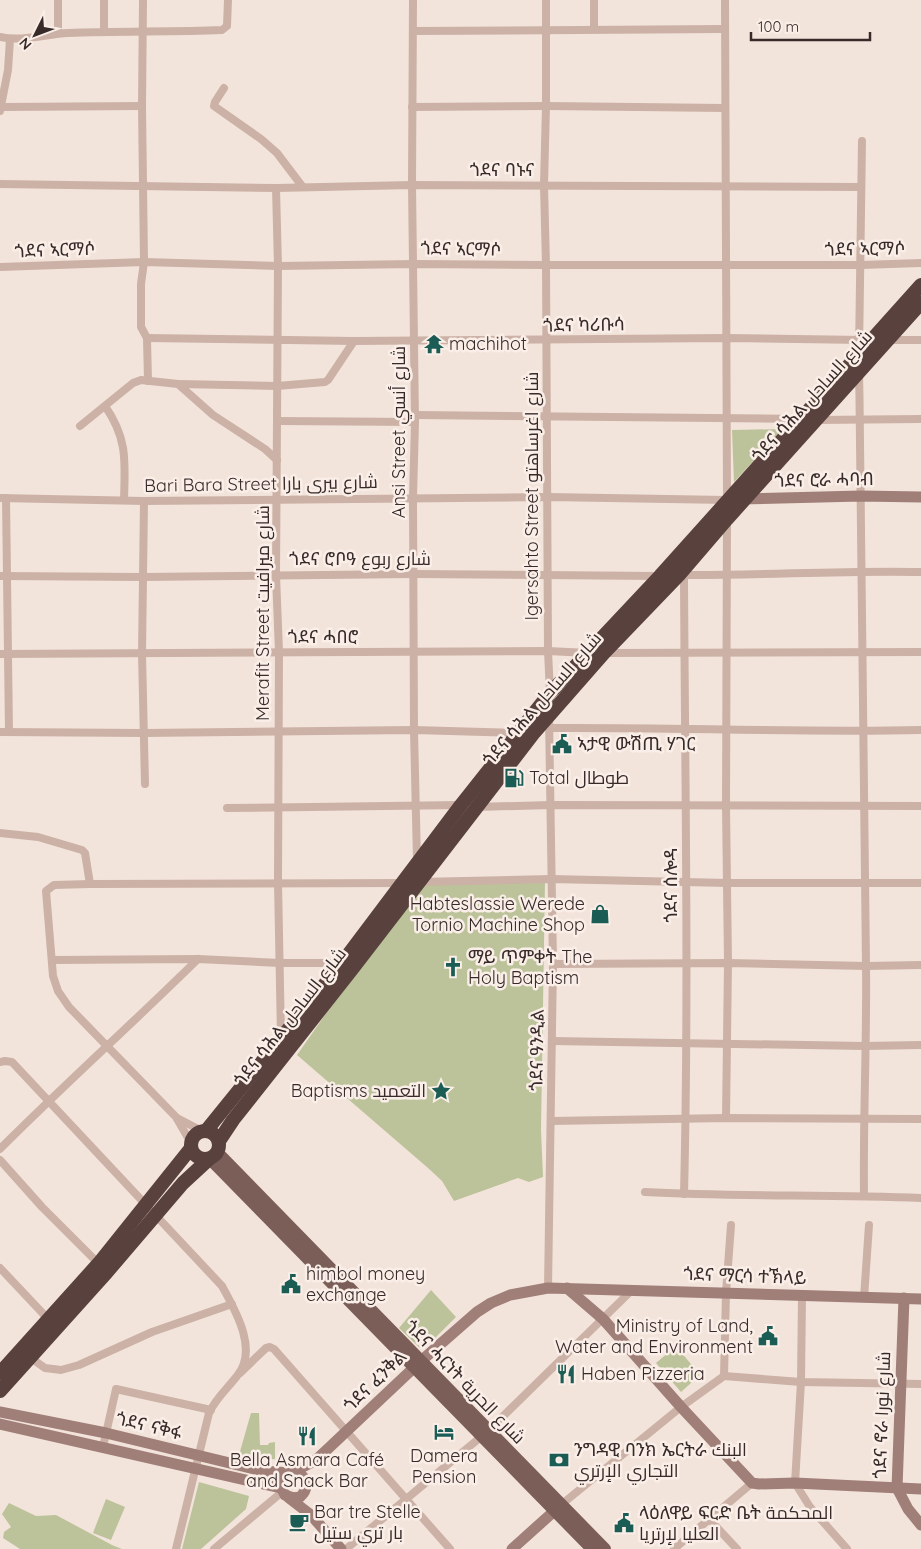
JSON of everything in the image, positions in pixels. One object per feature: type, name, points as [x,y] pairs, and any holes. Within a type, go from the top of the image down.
[{"type":"highway","name":"ጎደና ሳሕል شارع الساحل","points":[[151,1210],[214,1153],[233,1120],[347,966],[403,883],[517,732],[550,693],[660,576],[864,345],[921,285]]},
{"type":"highway","name":"ጎደና ሳሕል شارع الساحل","points":[[204,1131],[282,1037],[347,966],[418,882],[533,734],[549,722],[604,653],[681,575],[727,519],[921,303]]},
{"type":"highway","points":[[0,1391],[26,1354],[103,1268],[151,1210],[191,1146],[195,1136],[204,1131],[215,1136],[214,1153],[204,1159],[196,1156],[191,1146]]},
{"type":"highway","points":[[0,1373],[26,1354]]},
{"type":"main road","name":"ጎደና ሮራ ሓባብ","points":[[726,500],[862,496],[921,497]]},
{"type":"main road","name":"ጎደና ሓርነት شارع الحرية","points":[[214,1153],[485,1434],[558,1507],[605,1549]]},
{"type":"main road","name":"ጎደና ፈንቅል","points":[[291,1472],[316,1460],[418,1364],[477,1312],[491,1303],[510,1295],[548,1288],[567,1288]]},
{"type":"main road","name":"ጎደና ማርሳ ተኽላይ","points":[[567,1288],[921,1299]]},
{"type":"main road","points":[[567,1288],[603,1319],[752,1483],[795,1483],[921,1490]]},
{"type":"main road","name":"ጎደና ኖራ شارع نورا","points":[[904,1298],[897,1488],[908,1509],[921,1525]]},
{"type":"main road","name":"ጎደና ናቅፋ","points":[[0,1412],[106,1433],[263,1471],[291,1472]]},
{"type":"main road","name":"ጎደና ናቅፋ","points":[[0,1424],[196,1468],[284,1493],[311,1515],[341,1549]]},
{"type":"main road","name":"ጎደና ፈንቅል","points":[[306,1488],[316,1460]]},
{"type":"main road","points":[[306,1488],[300,1497],[284,1493],[281,1481],[291,1472],[302,1475],[306,1482],[311,1515]]},
{"type":"main road","name":"ጎደና ሓርነት شارع الحرية","points":[[558,1507],[592,1549]]},
{"type":"main road","points":[[512,1549],[558,1507]]},
{"type":"street","points":[[58,0],[58,34]]},
{"type":"street","points":[[104,0],[104,31]]},
{"type":"street","points":[[143,0],[144,262],[141,284],[142,327],[147,338],[148,381]]},
{"type":"street","points":[[0,37],[10,39],[104,31],[222,30],[227,26],[228,0]]},
{"type":"street","name":"Ansi Street شارع أنسي","points":[[413,0],[414,730],[418,882]]},
{"type":"street","name":"Igersahto Street شارع اغرساهتو","points":[[546,0],[544,186],[548,497],[547,575],[550,693]]},
{"type":"street","points":[[594,0],[594,29]]},
{"type":"street","points":[[725,0],[726,500],[728,575],[726,806],[728,1044],[726,1118]]},
{"type":"street","points":[[413,31],[724,29]]},
{"type":"street","points":[[10,39],[8,70],[1,109],[142,106]]},
{"type":"street","points":[[224,88],[214,106],[266,144],[291,170],[302,186]]},
{"type":"street","points":[[412,107],[725,108]]},
{"type":"street","points":[[862,142],[861,265],[864,345],[859,372],[863,571],[866,966],[863,1119],[864,1195]]},
{"type":"street","name":"ጎደና ባኑና","points":[[0,184],[276,188],[412,185],[861,186]]},
{"type":"street","name":"Merafit Street شارع ميرافيت","points":[[276,188],[278,266],[276,575],[279,652],[278,882],[282,1037]]},
{"type":"street","name":"ጎደና ኣርማሶ","points":[[0,267],[144,262],[278,266],[414,264],[861,265],[921,263]]},
{"type":"street","name":"ጎደና ካሪቡሳ","points":[[147,338],[354,341],[727,338],[864,345],[888,340],[921,340]]},
{"type":"street","points":[[80,426],[133,383],[141,380],[178,384],[277,386],[324,382],[328,380],[354,341]]},
{"type":"street","points":[[178,384],[213,415],[264,449],[277,460]]},
{"type":"street","points":[[105,406],[114,419],[122,440],[125,456],[124,500]]},
{"type":"street","points":[[277,421],[547,417],[817,420],[921,419]]},
{"type":"street","name":"Bari Bara Street شارع بيرى بارا","points":[[3,498],[144,501],[413,497],[726,500]]},
{"type":"street","points":[[3,498],[4,654],[9,732]]},
{"type":"street","points":[[144,501],[142,654],[145,784]]},
{"type":"street","name":"ጎደና ሮቦዓ شارع ربوع","points":[[4,576],[143,577],[414,574],[660,576],[863,571],[921,572]]},
{"type":"street","name":"ጎደና ሰሎዳ","points":[[681,575],[686,806],[686,1119],[684,1194]]},
{"type":"street","name":"ጎደና ሓበሮ","points":[[4,654],[548,651],[587,653],[921,652]]},
{"type":"street","name":"ጎደና ዓንዲል","points":[[548,1288],[553,964],[550,693]]},
{"type":"street","points":[[549,722],[684,728],[863,732],[921,730]]},
{"type":"street","points":[[0,732],[144,733],[414,730],[533,734]]},
{"type":"street","points":[[227,808],[461,805],[476,807],[551,805],[921,806]]},
{"type":"street","points":[[0,833],[38,837],[82,850],[85,853],[90,884]]},
{"type":"street","points":[[191,1146],[176,1117],[107,1048],[69,1007],[58,991],[53,976],[46,891],[54,884],[403,883],[552,879],[728,883],[921,883]]},
{"type":"street","points":[[52,960],[198,959],[347,966]]},
{"type":"street","points":[[0,1149],[198,959]]},
{"type":"street","points":[[553,964],[921,965]]},
{"type":"street","points":[[552,1041],[864,1046],[921,1044]]},
{"type":"street","points":[[0,1062],[12,1062],[222,1286],[232,1304],[246,1347],[245,1357],[239,1374]]},
{"type":"street","points":[[176,1117],[204,1131]]},
{"type":"street","points":[[551,1121],[726,1118],[921,1119]]},
{"type":"street","points":[[0,1160],[103,1268]]},
{"type":"street","points":[[645,1192],[864,1195],[921,1198]]},
{"type":"street","points":[[724,1376],[726,1293],[731,1225]]},
{"type":"street","points":[[864,1298],[869,1225]]},
{"type":"street","points":[[0,1268],[53,1323]]},
{"type":"street","points":[[346,1549],[485,1434],[632,1289]]},
{"type":"street","points":[[802,1296],[801,1382],[795,1483],[810,1507],[847,1549]]},
{"type":"street","points":[[26,1354],[45,1368],[61,1370],[79,1365],[152,1332],[232,1304]]},
{"type":"street","points":[[176,1549],[211,1410],[219,1396],[239,1374],[266,1348],[270,1348],[274,1349],[450,1549]]},
{"type":"street","points":[[558,1507],[681,1407],[724,1376],[801,1382],[921,1384]]},
{"type":"street","points":[[103,1447],[116,1389],[211,1410]]},
{"type":"street","points":[[674,1549],[752,1483]]},
{"type":"street","points":[[214,1549],[284,1493]]},
{"type":"street","points":[[709,1519],[736,1549]]},
{"type":"green space","points":[[783,429],[734,482],[732,430]]},
{"type":"green space","name":"ማይ ጥምቀት The Holy Baptism","points":[[545,882],[541,1130],[543,1177],[529,1182],[518,1178],[454,1201],[442,1181],[297,1055],[417,883]]},
{"type":"green space","points":[[431,1290],[456,1317],[427,1346],[420,1348],[399,1328]]},
{"type":"green space","points":[[676,1346],[700,1375],[681,1392],[656,1363]]},
{"type":"green space","points":[[251,1413],[259,1413],[260,1445],[268,1445],[275,1442],[275,1459],[258,1460],[239,1455]]},
{"type":"green space","points":[[199,1482],[249,1496],[246,1509],[201,1549],[182,1549]]},
{"type":"green space","points":[[106,1499],[125,1507],[111,1540],[93,1533]]},
{"type":"green space","points":[[9,1503],[36,1516],[56,1515],[122,1549],[20,1549],[3,1538],[4,1532],[11,1527],[2,1514]]},
{"type":"place","name":"machihot","points":[[434,344]]},
{"type":"place","name":"ኣታዊ ውሽጢ ሃገር","points":[[562,744]]},
{"type":"place","name":"Total طوطال","points":[[514,778]]},
{"type":"place","name":"Habteslassie Werede Tornio Machine Shop","points":[[600,914]]},
{"type":"place","name":"ማይ ጥምቀት The Holy Baptism","points":[[453,967]]},
{"type":"place","name":"Baptisms التعميد","points":[[441,1091]]},
{"type":"place","name":"himbol money exchange","points":[[291,1284]]},
{"type":"place","name":"Ministry of Land, Water and Environment","points":[[768,1336]]},
{"type":"place","name":"Haben Pizzeria","points":[[566,1374]]},
{"type":"place","name":"Damera Pension","points":[[444,1432]]},
{"type":"place","name":"Bella Asmara Café and Snack Bar","points":[[307,1436]]},
{"type":"place","name":"ንግዳዊ ባንክ ኤርትራ البنك التجاري الإرتري","points":[[559,1460]]},
{"type":"place","name":"Bar tre Stelle بار تري ستيل","points":[[299,1522]]},
{"type":"place","name":"ላዕለዋይ ፍርድ ቤት المحكمة العليا لإرتريا","points":[[624,1523]]}]
